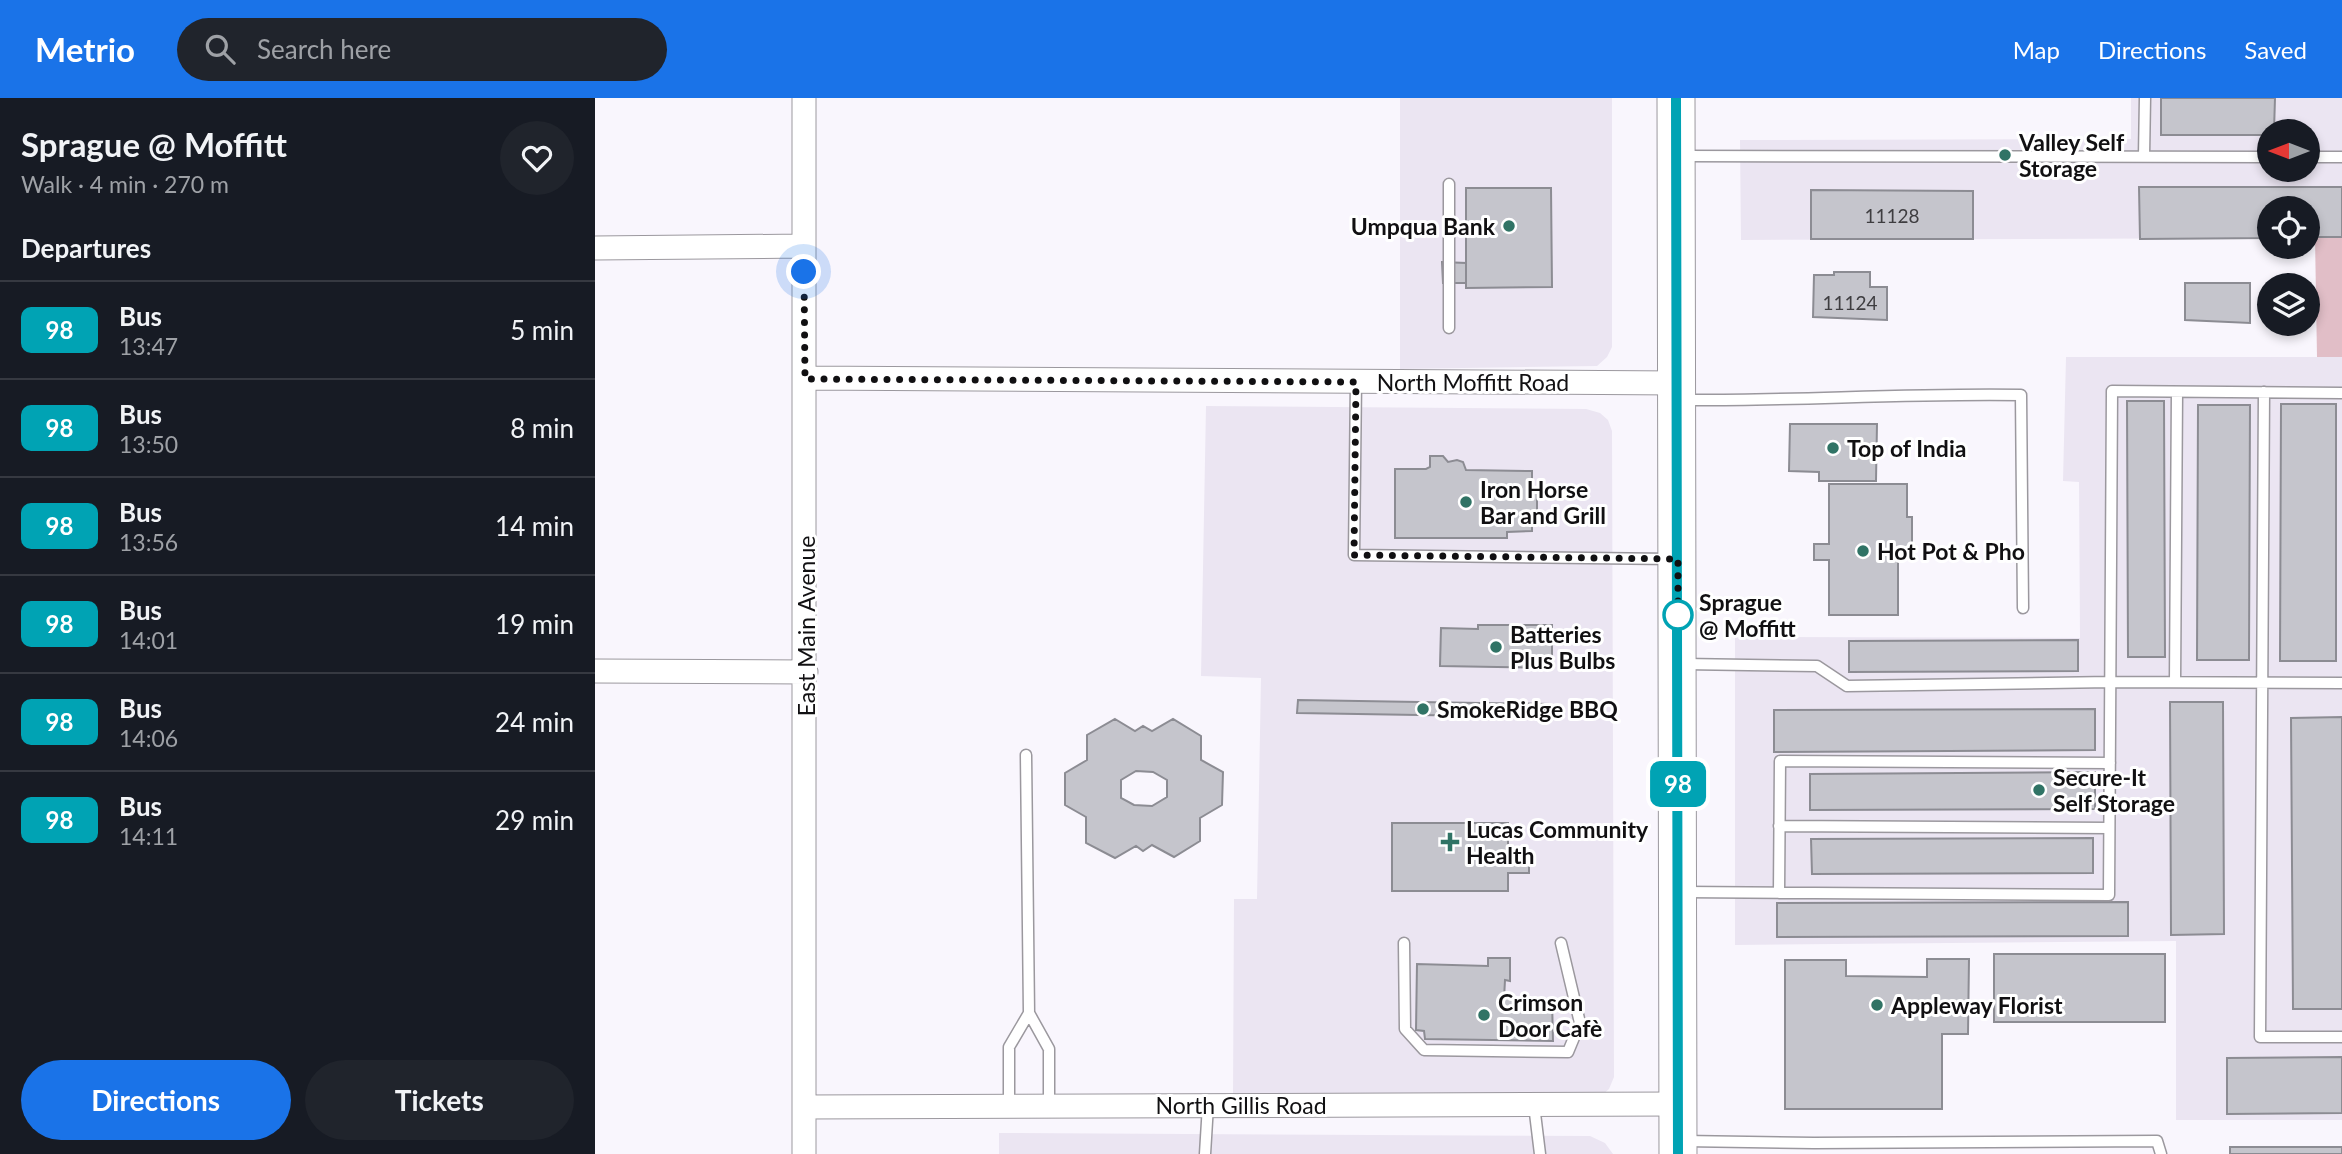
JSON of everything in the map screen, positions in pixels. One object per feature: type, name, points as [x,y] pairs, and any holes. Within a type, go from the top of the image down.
[{"type":"main road","points":[[1677,98],[1678,1147]]},
{"type":"street","name":"East Main Avenue","points":[[804,98],[804,1154]]},
{"type":"street","points":[[595,248],[803,246]]},
{"type":"street","name":"North Moffitt Road","points":[[805,379],[1356,382],[1678,392]]},
{"type":"street","points":[[595,671],[806,672]]},
{"type":"street","name":"North Gillis Road","points":[[804,1107],[1678,1104]]},
{"type":"lane","points":[[2144,156],[2145,98]]},
{"type":"lane","points":[[1677,156],[2257,157]]},
{"type":"lane","points":[[2321,157],[2342,157]]},
{"type":"lane","points":[[1449,184],[1449,328]]},
{"type":"lane","points":[[1356,382],[1354,555],[1678,559]]},
{"type":"lane","points":[[1678,892],[2109,895],[2112,391],[2342,393]]},
{"type":"lane","points":[[1678,392],[1792,401],[1932,393],[2021,395],[2023,608]]},
{"type":"lane","points":[[2175,682],[2177,392]]},
{"type":"lane","points":[[2264,392],[2260,1037],[2342,1037]]},
{"type":"lane","points":[[1678,664],[1817,666],[1847,686],[2111,682],[2342,683]]},
{"type":"lane","points":[[1026,755],[1029,1013],[1049,1049],[1049,1106]]},
{"type":"lane","points":[[1779,893],[1780,761],[2110,763]]},
{"type":"lane","points":[[1779,826],[2109,828]]},
{"type":"lane","points":[[1404,943],[1405,1029],[1424,1050],[1568,1052],[1580,1023],[1561,943]]},
{"type":"lane","points":[[1009,1106],[1009,1047],[1029,1013]]},
{"type":"lane","points":[[1534,1104],[1540,1154]]},
{"type":"lane","points":[[1205,1154],[1208,1105]]},
{"type":"lane","points":[[1678,1147],[1814,1149],[2157,1140],[2161,1154]]},
{"type":"shaded area","points":[[1400,98],[1612,98],[1612,347],[1607,357],[1597,366],[1400,369]]},
{"type":"shaded area","name":"Valley Self Storage","points":[[2131,98],[2342,98],[2342,237],[2320,237],[2320,196],[2257,196],[2257,238],[1741,240],[1740,140],[2131,139]]},
{"type":"shaded area","points":[[2320,237],[2342,237],[2342,357],[2317,357],[2317,336],[2320,336],[2320,273],[2316,273],[2315,259],[2320,259]]},
{"type":"shaded area","name":"Secure-It Self Storage","points":[[2066,357],[2342,357],[2342,1120],[2176,1120],[2176,941],[1735,945],[1735,637],[2080,638],[2079,482],[2063,481]]},
{"type":"shaded area","points":[[1206,406],[1586,409],[1600,413],[1608,420],[1612,431],[1614,1077],[1609,1089],[1601,1096],[1233,1098],[1234,899],[1257,899],[1261,678],[1201,676]]},
{"type":"shaded area","points":[[999,1133],[1590,1136],[1605,1143],[1613,1154],[999,1154]]},
{"type":"building","points":[[2161,98],[2275,98],[2274,119],[2257,119],[2257,135],[2161,135]]},
{"type":"building","points":[[2139,187],[2342,187],[2342,237],[2320,237],[2320,196],[2257,196],[2257,238],[2140,239]]},
{"type":"building","name":"Umpqua Bank","points":[[1466,188],[1551,188],[1552,287],[1466,288]]},
{"type":"building","points":[[1811,190],[1973,191],[1973,239],[1811,239]]},
{"type":"building","points":[[1442,262],[1466,263],[1466,283],[1443,283]]},
{"type":"building","points":[[1834,272],[1870,272],[1870,287],[1887,287],[1887,320],[1813,317],[1814,275],[1834,275]]},
{"type":"building","points":[[2185,283],[2250,283],[2250,323],[2185,320]]},
{"type":"building","points":[[2127,401],[2164,401],[2165,657],[2128,657]]},
{"type":"building","points":[[2281,404],[2336,404],[2336,661],[2280,661]]},
{"type":"building","points":[[2198,405],[2250,405],[2249,660],[2197,660]]},
{"type":"building","name":"Top of India","points":[[1790,424],[1877,424],[1876,481],[1819,481],[1819,472],[1789,471]]},
{"type":"building","name":"Iron Horse Bar and Grill","points":[[1430,456],[1443,456],[1448,462],[1463,462],[1466,470],[1532,471],[1532,488],[1537,489],[1537,514],[1532,515],[1532,531],[1507,532],[1507,538],[1395,538],[1395,469],[1426,469],[1430,467]]},
{"type":"building","name":"Hot Pot & Pho","points":[[1829,484],[1907,484],[1907,517],[1912,517],[1912,558],[1898,559],[1898,615],[1829,615],[1829,560],[1814,560],[1814,544],[1829,544]]},
{"type":"building","name":"Batteries Plus Bulbs","points":[[1478,625],[1552,625],[1552,668],[1440,666],[1441,628],[1478,629]]},
{"type":"building","points":[[2078,640],[2078,671],[1849,672],[1849,641]]},
{"type":"building","name":"SmokeRidge BBQ","points":[[1298,700],[1549,704],[1549,717],[1297,713]]},
{"type":"building","points":[[2170,702],[2223,702],[2224,934],[2171,935]]},
{"type":"building","points":[[2095,709],[2095,750],[1774,752],[1774,710]]},
{"type":"building","points":[[2342,717],[2342,1009],[2293,1009],[2291,718]]},
{"type":"building","points":[[1115,719],[1135,731],[1143,726],[1152,731],[1173,719],[1201,736],[1201,760],[1223,772],[1222,805],[1200,818],[1200,841],[1174,857],[1152,845],[1143,851],[1136,846],[1115,858],[1086,843],[1086,817],[1065,805],[1065,773],[1087,760],[1087,735]],"holes":[[[1136,771],[1153,772],[1167,780],[1167,797],[1152,806],[1134,805],[1121,798],[1121,780]]]},
{"type":"building","points":[[2095,772],[2095,809],[1810,810],[1810,774]]},
{"type":"building","name":"Lucas Community Health","points":[[1392,823],[1508,823],[1508,861],[1529,861],[1529,873],[1508,873],[1508,891],[1392,891]]},
{"type":"building","points":[[2093,838],[2093,873],[1812,874],[1811,839]]},
{"type":"building","points":[[2128,902],[2128,936],[1777,937],[1777,903]]},
{"type":"building","points":[[1994,954],[2165,954],[2165,1022],[1994,1022]]},
{"type":"building","name":"Crimson Door Cafè","points":[[1488,958],[1510,958],[1510,981],[1505,980],[1504,999],[1552,999],[1553,1041],[1425,1039],[1424,1031],[1416,1030],[1417,964],[1488,966]]},
{"type":"building","name":"Appleway Florist","points":[[1927,959],[1969,959],[1968,1034],[1942,1034],[1942,1109],[1785,1109],[1785,960],[1846,960],[1846,976],[1927,977]]},
{"type":"building","points":[[2342,1057],[2342,1113],[2227,1114],[2227,1058]]},
{"type":"building","points":[[2230,1147],[2342,1147],[2342,1154],[2230,1154]]},
{"type":"bus line","name":"98","points":[[1676,98],[1678,1154]]},
{"type":"place","name":"Valley Self Storage","points":[[2005,155]]},
{"type":"place","name":"Umpqua Bank","points":[[1509,226]]},
{"type":"place","name":"Top of India","points":[[1833,448]]},
{"type":"place","name":"Iron Horse Bar and Grill","points":[[1466,502]]},
{"type":"place","name":"Hot Pot & Pho","points":[[1863,551]]},
{"type":"place","name":"Sprague @ Moffitt","points":[[1678,615]]},
{"type":"place","name":"Batteries Plus Bulbs","points":[[1496,647]]},
{"type":"place","name":"SmokeRidge BBQ","points":[[1423,709]]},
{"type":"place","name":"Secure-It Self Storage","points":[[2039,790]]},
{"type":"place","name":"Lucas Community Health","points":[[1450,842]]},
{"type":"place","name":"Appleway Florist","points":[[1877,1005]]},
{"type":"place","name":"Crimson Door Cafè","points":[[1484,1015]]},
{"type":"route","points":[[804,272],[805,379],[1356,382],[1354,555],[1678,559],[1678,615]]}]
